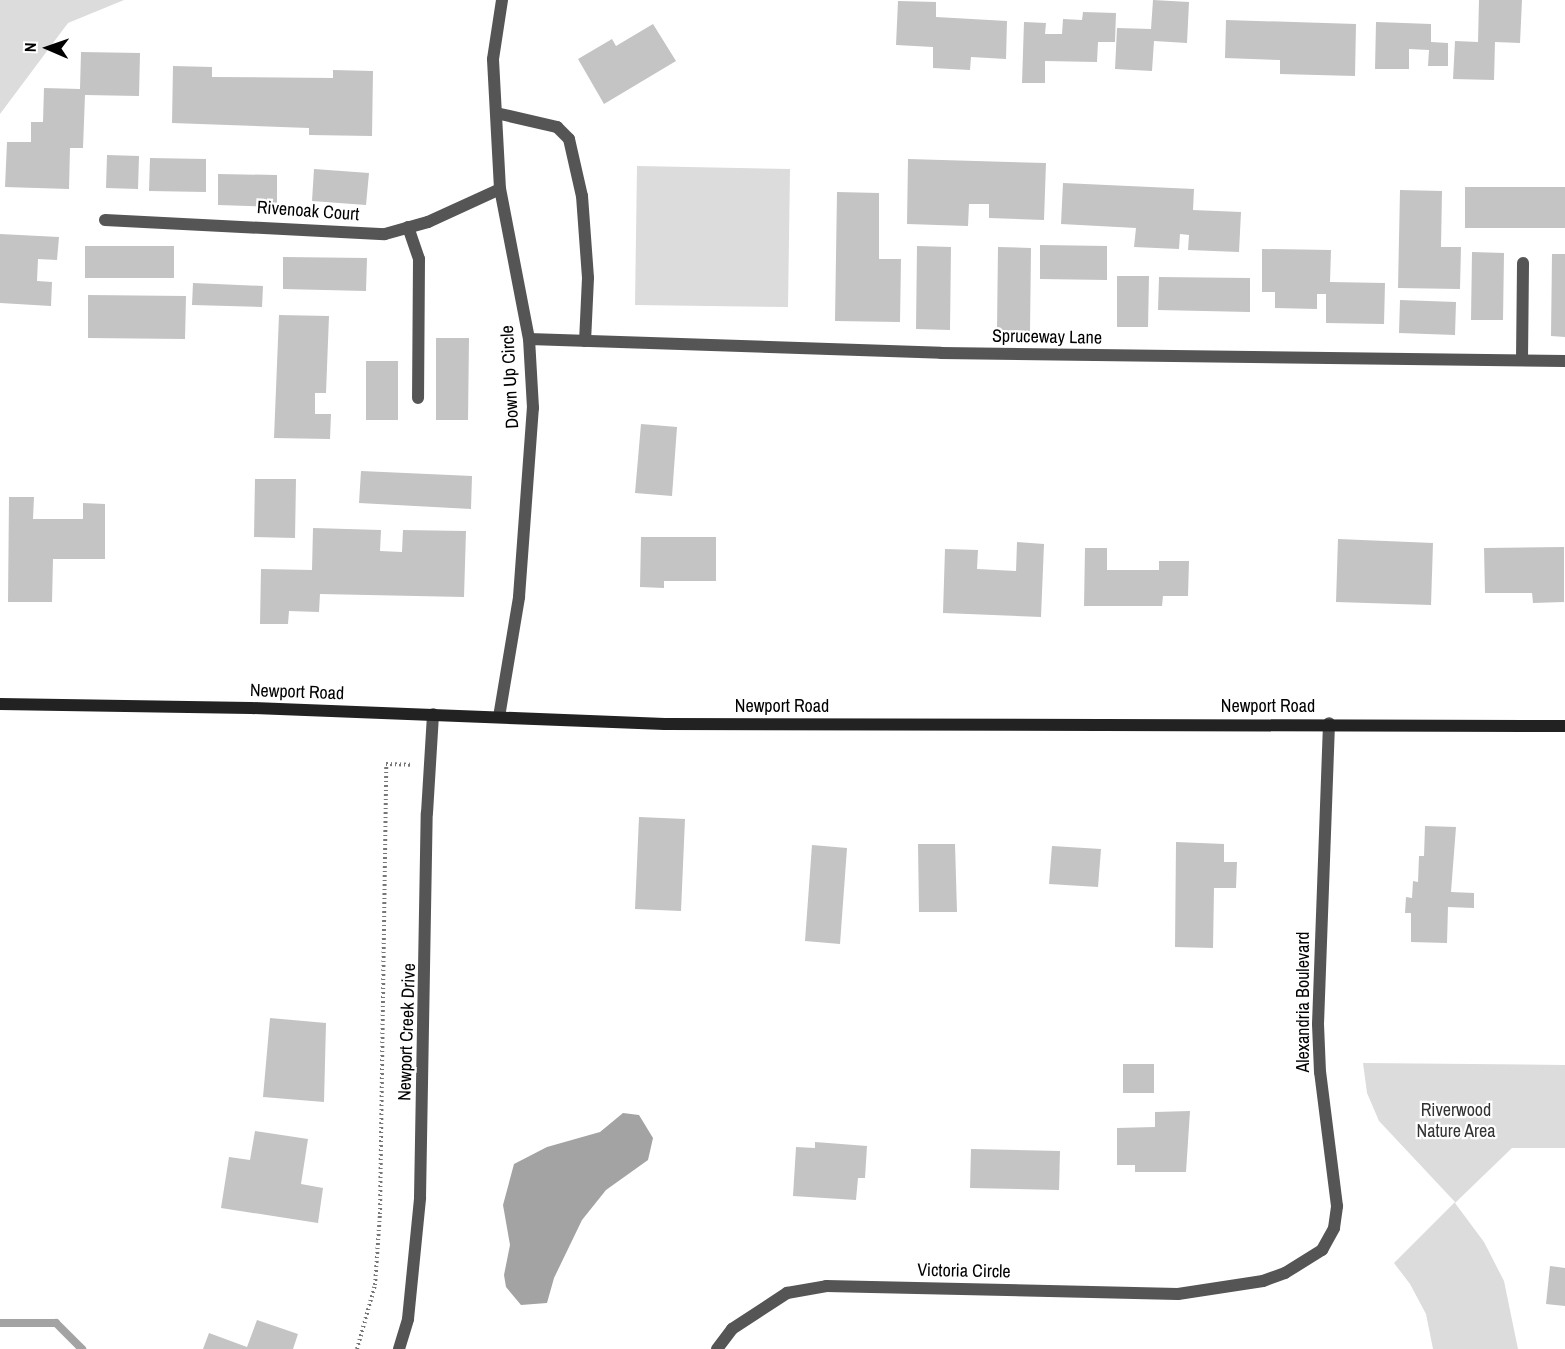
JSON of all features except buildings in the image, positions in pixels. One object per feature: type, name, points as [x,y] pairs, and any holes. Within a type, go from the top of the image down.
[{"type":"street","name":"Down Up Circle","points":[[499,717],[519,597],[533,408],[529,339],[500,189],[493,59],[502,0]]},
{"type":"street","points":[[496,113],[557,127],[569,139],[579,177],[588,278],[585,340]]},
{"type":"street","name":"Rivenoak Court","points":[[105,220],[384,234],[408,227],[500,189]]},
{"type":"street","points":[[408,227],[419,259],[418,398]]},
{"type":"street","points":[[1522,360],[1523,263]]},
{"type":"street","name":"Spruceway Lane","points":[[529,339],[941,353],[1565,361]]},
{"type":"street","name":"Newport Road","points":[[0,704],[433,714],[665,724],[1329,723],[1565,726]]},
{"type":"street","name":"Newport Creek Drive","points":[[399,1349],[408,1319],[420,1208],[427,813],[433,714]]},
{"type":"street","name":"Alexandria Boulevard","points":[[1232,1286],[1285,1273],[1322,1250],[1334,1228],[1335,1175],[1320,1072],[1318,1024],[1329,723]]},
{"type":"street","name":"Victoria Circle","points":[[717,1349],[732,1329],[787,1293],[826,1286],[1178,1294],[1232,1286]]},
{"type":"path","points":[[357,1349],[375,1285],[380,1214],[386,764],[399,764]]},
{"type":"green space","points":[[0,0],[124,0],[68,23],[0,114]]},
{"type":"green space","points":[[637,166],[790,169],[788,307],[635,305]]},
{"type":"green space","name":"Riverwood Nature Area","points":[[1363,1063],[1565,1065],[1565,1148],[1512,1148],[1455,1203],[1484,1242],[1504,1281],[1518,1349],[1433,1349],[1426,1314],[1410,1284],[1394,1263],[1455,1202],[1379,1121],[1367,1093]]},
{"type":"shaded area","points":[[623,1113],[639,1115],[653,1138],[648,1160],[606,1190],[582,1220],[554,1278],[547,1303],[521,1305],[506,1287],[504,1275],[510,1245],[503,1205],[514,1164],[547,1147],[600,1132]]},
{"type":"waterway","points":[[0,1323],[56,1323],[82,1349]]}]
